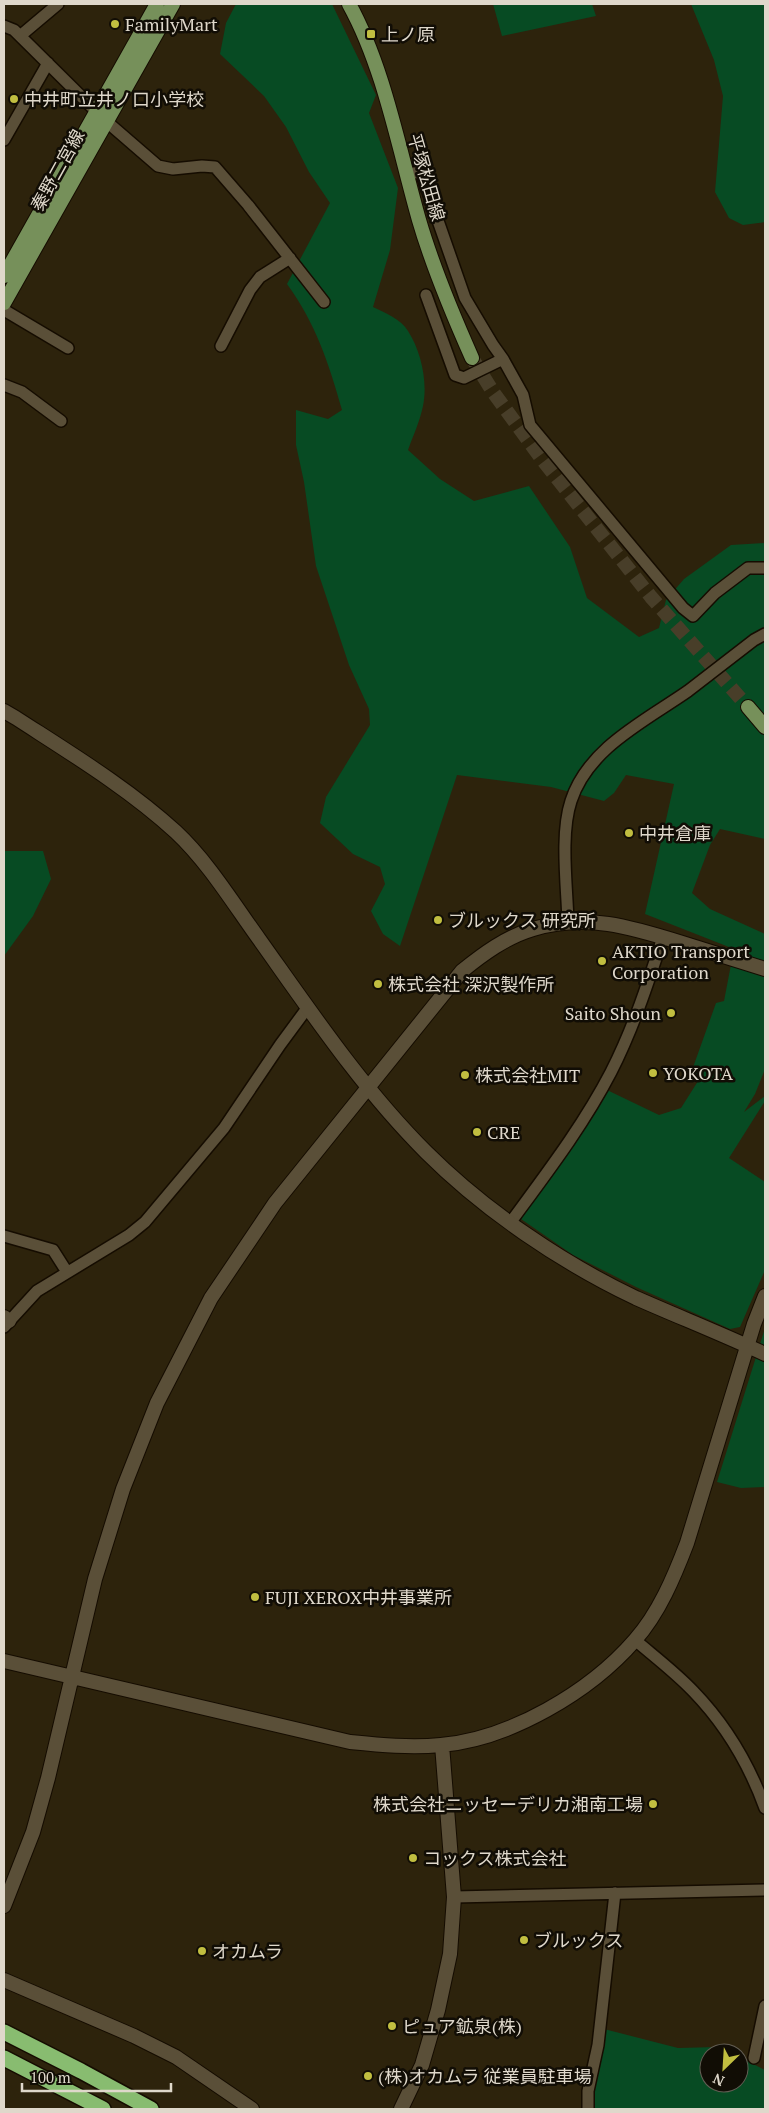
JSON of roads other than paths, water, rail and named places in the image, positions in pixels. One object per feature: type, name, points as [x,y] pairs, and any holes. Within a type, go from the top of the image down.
[{"type":"highway","points":[[4,2032],[151,2109]]},
{"type":"highway","points":[[4,2058],[103,2109]]},
{"type":"main road","name":"秦野二宮線","points":[[4,303],[102,116],[157,4]]},
{"type":"main road","name":"秦野二宮線","points":[[4,276],[173,4]]},
{"type":"main road","name":"平塚松田線","points":[[348,4],[367,41],[442,292],[472,358]]},
{"type":"main road","points":[[748,707],[765,727]]},
{"type":"street","points":[[20,36],[58,4]]},
{"type":"street","points":[[4,26],[14,30],[102,116],[158,166],[173,169],[202,166],[215,167],[324,302]]},
{"type":"street","points":[[4,140],[48,63]]},
{"type":"street","points":[[407,174],[421,172],[465,298],[523,395],[530,425],[683,608],[693,616],[715,593],[748,568],[765,568]]},
{"type":"street","points":[[221,346],[250,290],[260,277],[290,258]]},
{"type":"street","points":[[426,295],[455,375],[464,378],[503,359]]},
{"type":"street","points":[[4,310],[68,348]]},
{"type":"street","points":[[4,384],[22,392],[61,421]]},
{"type":"street","points":[[568,922],[566,825],[571,801],[579,781],[593,763],[636,724],[687,691],[754,640],[765,634]]},
{"type":"street","points":[[4,711],[33,728],[136,800],[177,833],[214,876],[368,1087],[426,1152],[510,1223],[570,1263],[635,1297],[763,1353]]},
{"type":"street","points":[[4,1906],[33,1832],[48,1778],[95,1579],[123,1488],[157,1403],[212,1298],[264,1219],[462,971],[501,943],[533,929],[568,922],[586,921],[621,925],[765,969]]},
{"type":"street","points":[[510,1223],[578,1129],[611,1071],[640,1005],[663,937]]},
{"type":"street","points":[[6,1322],[37,1291],[129,1235],[145,1222],[224,1128],[308,1007]]},
{"type":"street","points":[[4,1236],[53,1250],[67,1272]]},
{"type":"street","points":[[4,1661],[350,1742],[393,1746],[442,1745],[474,1739],[538,1715],[575,1694],[636,1640],[656,1609],[673,1577],[687,1544],[754,1324],[765,1296]]},
{"type":"street","points":[[636,1640],[693,1690],[721,1724],[752,1774],[765,1808]]},
{"type":"street","points":[[401,2109],[422,2065],[438,2010],[450,1954],[454,1897],[442,1745]]},
{"type":"street","points":[[454,1897],[765,1890]]},
{"type":"street","points":[[588,2109],[588,2091],[598,2045],[615,1893]]},
{"type":"street","points":[[4,1980],[176,2056],[252,2109]]},
{"type":"street","points":[[754,2058],[765,2006]]},
{"type":"tunnel","points":[[472,358],[493,392],[541,458],[651,597],[748,707]]},
{"type":"place","name":"FamilyMart","points":[[115,24]]},
{"type":"place","name":"上ノ原","points":[[371,34]]},
{"type":"place","name":"中井町立井ノ口小学校","points":[[14,99]]},
{"type":"place","name":"中井倉庫","points":[[629,833]]},
{"type":"place","name":"ブルックス 研究所","points":[[438,920]]},
{"type":"place","name":"AKTIO Transport Corporation","points":[[602,961]]},
{"type":"place","name":"株式会社 深沢製作所","points":[[378,984]]},
{"type":"place","name":"Saito Shoun","points":[[671,1013]]},
{"type":"place","name":"YOKOTA","points":[[653,1073]]},
{"type":"place","name":"株式会社MIT","points":[[465,1075]]},
{"type":"place","name":"CRE","points":[[477,1132]]},
{"type":"place","name":"FUJI XEROX中井事業所","points":[[255,1597]]},
{"type":"place","name":"株式会社ニッセーデリカ湘南工場","points":[[653,1804]]},
{"type":"place","name":"コックス株式会社","points":[[413,1858]]},
{"type":"place","name":"ブルックス","points":[[524,1940]]},
{"type":"place","name":"オカムラ","points":[[202,1951]]},
{"type":"place","name":"ピュア鉱泉(株)","points":[[392,2026]]},
{"type":"place","name":"(株)オカムラ 従業員駐車場","points":[[368,2076]]}]
